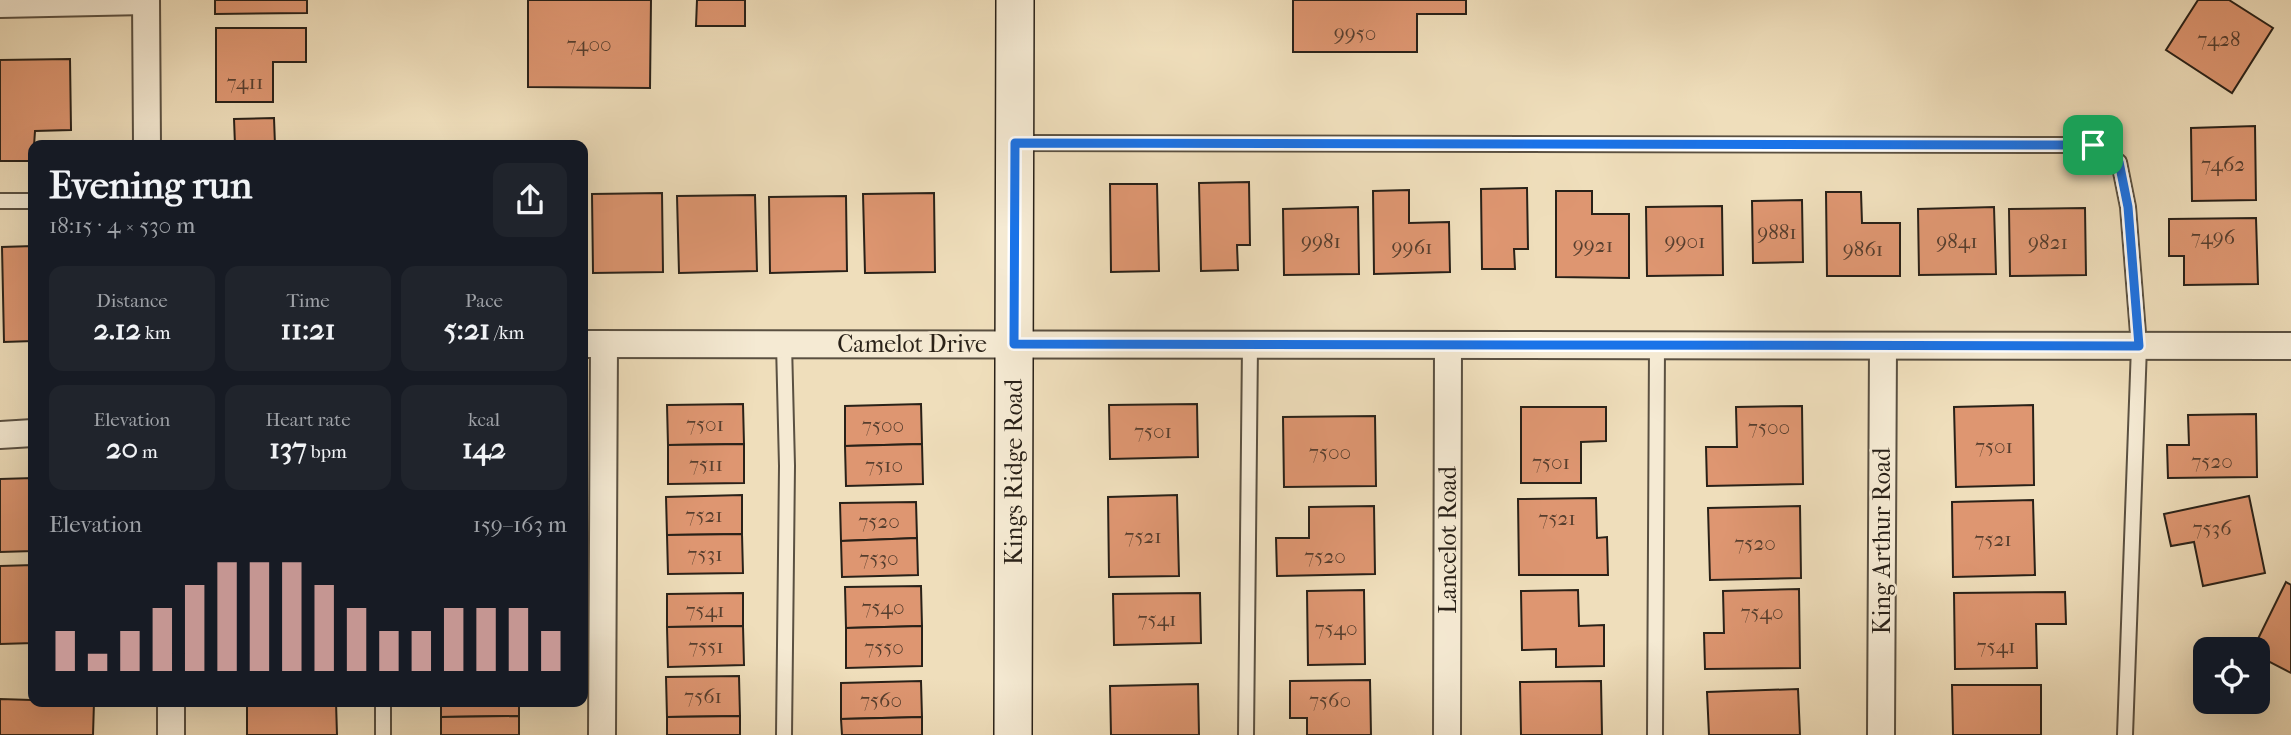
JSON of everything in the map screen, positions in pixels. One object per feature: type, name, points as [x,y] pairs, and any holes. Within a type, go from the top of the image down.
[{"type":"street","name":"Kings Ridge Road","points":[[1013,735],[1015,0]]},
{"type":"street","points":[[0,4],[146,1],[147,140]]},
{"type":"street","points":[[593,344],[602,735]]},
{"type":"street","name":"Camelot Drive","points":[[593,344],[2291,346]]},
{"type":"street","name":"Lancelot Road","points":[[1447,735],[1448,345]]},
{"type":"street","name":"King Arthur Road","points":[[1881,735],[1883,346]]},
{"type":"street","points":[[0,435],[28,433]]},
{"type":"street","points":[[171,707],[171,735]]},
{"type":"lane","points":[[1015,143],[2093,145],[2119,162],[2128,207],[2139,346],[2125,735]]},
{"type":"lane","points":[[0,201],[28,201]]},
{"type":"lane","points":[[784,344],[788,466],[784,735]]},
{"type":"lane","points":[[1246,735],[1250,345]]},
{"type":"lane","points":[[1655,735],[1657,346]]},
{"type":"lane","points":[[383,707],[383,735]]},
{"type":"building","points":[[215,0],[307,0],[307,13],[215,14]]},
{"type":"building","points":[[528,0],[651,0],[650,88],[528,87]]},
{"type":"building","points":[[697,0],[745,0],[745,26],[696,26]]},
{"type":"building","points":[[1293,0],[1466,0],[1466,14],[1417,14],[1417,52],[1293,52]]},
{"type":"building","points":[[2198,0],[2229,0],[2273,28],[2232,93],[2166,50]]},
{"type":"building","points":[[216,28],[306,28],[306,62],[273,62],[273,102],[216,102]]},
{"type":"building","points":[[70,59],[71,130],[35,131],[34,140],[28,140],[28,161],[0,161],[0,60]]},
{"type":"building","points":[[274,118],[275,140],[235,140],[234,119]]},
{"type":"building","points":[[2255,126],[2256,200],[2192,201],[2191,128]]},
{"type":"building","points":[[1249,182],[1250,245],[1237,245],[1238,270],[1201,271],[1199,183]]},
{"type":"building","points":[[1110,184],[1157,184],[1159,271],[1111,272]]},
{"type":"building","points":[[1527,188],[1528,249],[1514,249],[1515,269],[1482,269],[1481,189]]},
{"type":"building","points":[[1409,190],[1409,223],[1449,222],[1450,272],[1374,274],[1373,191]]},
{"type":"building","points":[[1556,191],[1592,191],[1592,214],[1629,214],[1629,278],[1556,277]]},
{"type":"building","points":[[1826,192],[1861,192],[1862,223],[1900,223],[1900,276],[1827,276]]},
{"type":"building","points":[[662,193],[663,272],[593,273],[592,194]]},
{"type":"building","points":[[934,193],[935,272],[865,273],[863,194]]},
{"type":"building","points":[[755,195],[757,271],[679,273],[677,196]]},
{"type":"building","points":[[846,196],[847,271],[770,273],[769,197]]},
{"type":"building","points":[[1802,200],[1803,262],[1753,263],[1752,201]]},
{"type":"building","points":[[1722,206],[1723,275],[1647,276],[1646,207]]},
{"type":"building","points":[[1358,207],[1359,274],[1284,275],[1283,209]]},
{"type":"building","points":[[1994,207],[1996,274],[1919,275],[1918,209]]},
{"type":"building","points":[[2085,208],[2086,275],[2010,276],[2009,209]]},
{"type":"building","points":[[2256,218],[2258,284],[2184,285],[2184,256],[2169,256],[2169,219]]},
{"type":"building","points":[[28,246],[28,341],[4,342],[2,247]]},
{"type":"building","points":[[743,404],[744,444],[668,445],[667,405]]},
{"type":"building","points":[[921,404],[922,444],[845,446],[845,406]]},
{"type":"building","points":[[1197,404],[1198,457],[1110,459],[1109,405]]},
{"type":"building","points":[[2033,405],[2034,485],[1956,487],[1954,407]]},
{"type":"building","points":[[1802,406],[1803,484],[1707,486],[1706,447],[1737,447],[1736,407]]},
{"type":"building","points":[[1521,407],[1606,407],[1606,441],[1581,442],[1581,483],[1521,483]]},
{"type":"building","points":[[2256,414],[2257,477],[2168,478],[2167,445],[2189,445],[2188,415]]},
{"type":"building","points":[[1375,416],[1376,486],[1284,487],[1283,417]]},
{"type":"building","points":[[744,444],[744,483],[668,484],[668,445]]},
{"type":"building","points":[[922,444],[923,484],[846,486],[845,446]]},
{"type":"building","points":[[28,478],[28,551],[0,552],[0,479]]},
{"type":"building","points":[[742,495],[742,534],[667,535],[666,497]]},
{"type":"building","points":[[1177,495],[1179,576],[1109,577],[1108,497]]},
{"type":"building","points":[[2249,496],[2265,573],[2203,586],[2194,542],[2171,546],[2164,514]]},
{"type":"building","points":[[1596,498],[1597,538],[1607,537],[1608,575],[1519,575],[1518,499]]},
{"type":"building","points":[[2033,500],[2035,575],[1953,577],[1952,502]]},
{"type":"building","points":[[916,502],[917,538],[841,541],[840,503]]},
{"type":"building","points":[[1374,506],[1375,574],[1277,576],[1276,538],[1309,538],[1309,507]]},
{"type":"building","points":[[1800,506],[1801,578],[1710,580],[1708,508]]},
{"type":"building","points":[[742,534],[743,573],[668,574],[667,535]]},
{"type":"building","points":[[917,538],[918,575],[842,577],[841,541]]},
{"type":"building","points":[[28,565],[28,643],[0,644],[0,566]]},
{"type":"building","points":[[2286,582],[2291,585],[2291,673],[2270,662],[2270,637],[2259,637]]},
{"type":"building","points":[[921,586],[922,626],[846,628],[845,587]]},
{"type":"building","points":[[1799,589],[1800,668],[1705,669],[1704,633],[1724,633],[1723,591]]},
{"type":"building","points":[[1364,590],[1365,664],[1308,665],[1307,591]]},
{"type":"building","points":[[1578,590],[1579,626],[1604,625],[1604,666],[1556,667],[1556,649],[1522,650],[1521,591]]},
{"type":"building","points":[[2065,592],[2066,624],[2036,624],[2037,668],[1955,669],[1954,593]]},
{"type":"building","points":[[743,593],[743,626],[667,627],[667,594]]},
{"type":"building","points":[[1200,593],[1201,643],[1114,645],[1113,594]]},
{"type":"building","points":[[743,626],[744,665],[668,667],[667,627]]},
{"type":"building","points":[[922,626],[922,666],[846,668],[846,628]]},
{"type":"building","points":[[739,676],[740,716],[667,717],[666,677]]},
{"type":"building","points":[[1370,680],[1371,735],[1307,735],[1307,718],[1290,718],[1290,681]]},
{"type":"building","points":[[921,681],[922,717],[841,719],[841,683]]},
{"type":"building","points":[[1601,681],[1602,735],[1521,735],[1520,682]]},
{"type":"building","points":[[1198,684],[1199,735],[1111,735],[1110,686]]},
{"type":"building","points":[[1952,685],[2041,685],[2041,735],[1953,735]]},
{"type":"building","points":[[1798,689],[1800,735],[1709,735],[1707,692]]},
{"type":"building","points":[[0,699],[28,700],[28,707],[94,707],[93,735],[0,735]]},
{"type":"building","points":[[247,707],[336,707],[337,735],[247,735]]},
{"type":"building","points":[[441,707],[519,707],[519,716],[441,717]]},
{"type":"building","points":[[519,716],[519,735],[441,735],[441,717]]},
{"type":"building","points":[[740,716],[740,735],[667,735],[667,717]]},
{"type":"building","points":[[922,717],[922,735],[842,735],[841,719]]},
{"type":"route","points":[[1015,143],[2093,145],[2119,162],[2128,207],[2139,346],[1014,344],[1015,143]]}]
